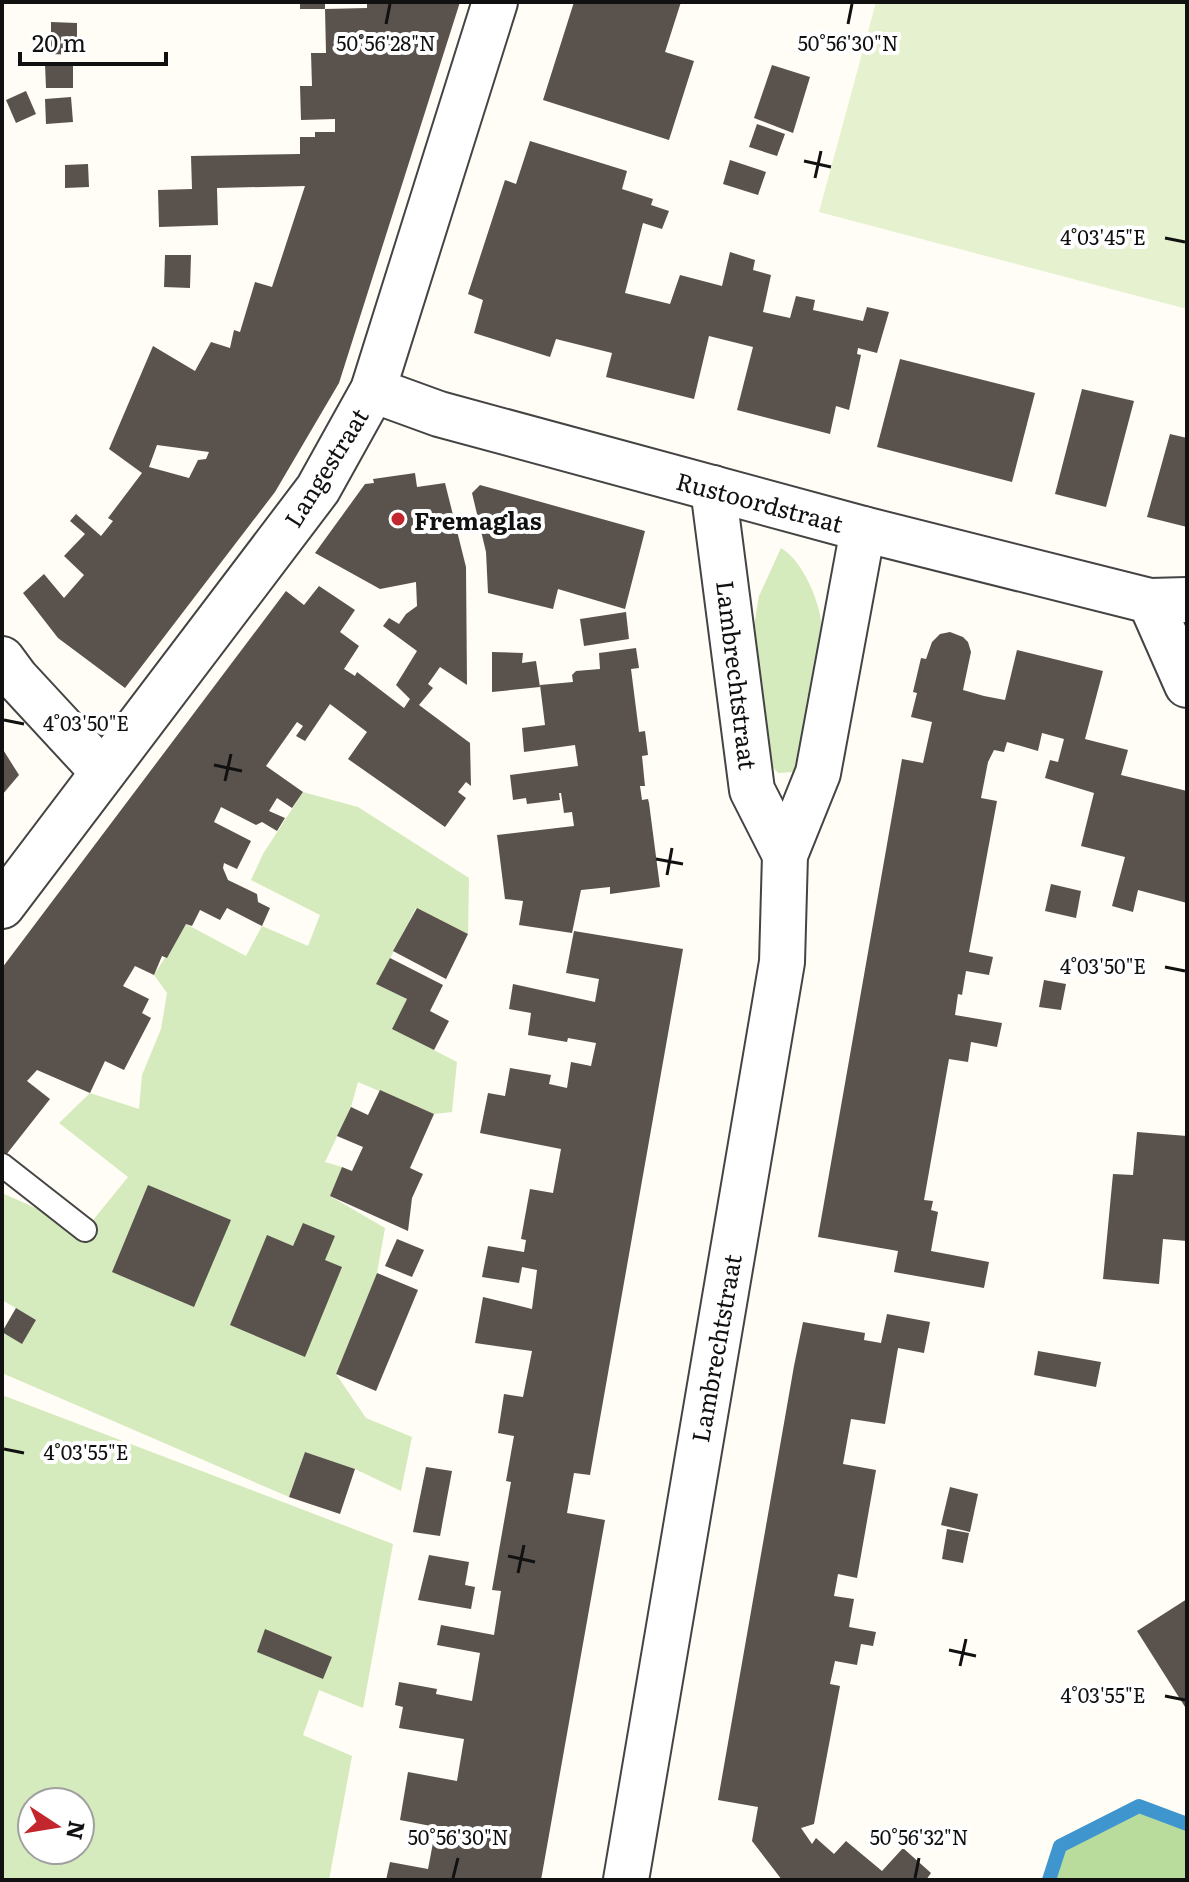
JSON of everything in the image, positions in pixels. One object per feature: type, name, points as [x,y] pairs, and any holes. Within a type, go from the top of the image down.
[{"type":"street","name":"Langestraat","points":[[2,906],[318,489],[373,390],[495,2]]},
{"type":"street","name":"Rustoordstraat","points":[[373,390],[439,414],[863,529],[1169,600],[1187,685]]},
{"type":"street","name":"Lambrechtstraat","points":[[713,488],[752,790],[785,855]]},
{"type":"street","name":"Lambrechtstraat","points":[[659,1880],[628,1860],[782,962],[785,855],[818,773],[863,529]]},
{"type":"street","points":[[2,659],[103,772]]},
{"type":"lane","points":[[2,1165],[85,1230]]},
{"type":"green space","points":[[876,2],[1187,2],[1187,309],[819,212]]},
{"type":"green space","points":[[781,548],[796,562],[809,583],[818,606],[822,641],[817,680],[798,760],[793,772],[778,773],[771,765],[753,632],[759,596]]},
{"type":"green space","points":[[303,792],[358,807],[469,878],[468,934],[416,908],[377,984],[407,999],[393,1029],[457,1062],[452,1112],[434,1114],[358,1082],[351,1107],[325,1162],[342,1167],[330,1196],[385,1228],[377,1273],[336,1374],[366,1418],[412,1437],[401,1491],[355,1469],[305,1452],[289,1497],[2,1373],[2,1332],[22,1343],[36,1320],[2,1300],[2,1193],[85,1230],[128,1177],[59,1123],[90,1093],[139,1109],[142,1075],[161,1029],[167,993],[154,975],[186,924],[246,956],[262,926],[308,946],[320,915],[251,880],[263,854]]},
{"type":"green space","points":[[2,1395],[393,1544],[363,1708],[319,1690],[303,1735],[352,1756],[329,1880],[2,1880]]},
{"type":"green space","points":[[1139,1806],[1187,1824],[1187,1880],[1049,1880],[1060,1846]]},
{"type":"building","points":[[300,2],[325,2],[325,9],[300,9]]},
{"type":"building","points":[[367,2],[460,2],[339,383],[275,492],[125,688],[58,638],[23,593],[44,574],[64,598],[84,575],[64,556],[85,534],[70,521],[76,514],[101,536],[113,521],[108,518],[142,473],[109,449],[153,346],[195,371],[211,342],[230,348],[234,330],[240,332],[255,282],[272,287],[305,186],[217,188],[218,225],[159,227],[158,190],[192,189],[191,156],[300,154],[300,137],[315,137],[315,132],[335,132],[335,119],[301,120],[300,86],[312,86],[311,53],[326,53],[325,9],[367,8]],"holes":[[[157,445],[209,452],[206,459],[198,460],[189,478],[149,467]]]},
{"type":"building","points":[[574,2],[681,2],[665,52],[694,61],[669,140],[543,100]]},
{"type":"building","points":[[51,22],[77,23],[77,55],[51,54]]},
{"type":"building","points":[[73,63],[73,88],[46,88],[45,64]]},
{"type":"building","points":[[772,65],[810,77],[793,133],[754,118]]},
{"type":"building","points":[[26,91],[36,114],[16,123],[6,100]]},
{"type":"building","points":[[71,97],[73,122],[46,124],[45,99]]},
{"type":"building","points":[[757,124],[785,134],[777,156],[749,147]]},
{"type":"building","points":[[530,141],[627,171],[622,189],[653,199],[651,205],[669,211],[662,229],[643,223],[625,293],[670,304],[680,275],[722,286],[730,252],[755,260],[753,270],[771,275],[763,312],[790,318],[796,296],[815,300],[813,310],[863,321],[867,307],[889,312],[877,353],[858,348],[857,354],[861,355],[849,410],[836,406],[830,434],[737,410],[753,347],[709,336],[694,399],[606,377],[612,353],[556,339],[550,357],[474,333],[483,300],[468,294],[505,180],[516,184]]},
{"type":"building","points":[[730,160],[766,172],[758,195],[723,184]]},
{"type":"building","points":[[88,164],[89,187],[65,188],[65,165]]},
{"type":"building","points":[[165,255],[191,255],[190,288],[164,287]]},
{"type":"building","points":[[900,359],[1035,393],[1012,482],[877,447]]},
{"type":"building","points":[[1082,389],[1134,401],[1106,507],[1055,494]]},
{"type":"building","points":[[1170,434],[1187,438],[1187,527],[1147,517]]},
{"type":"building","points":[[415,473],[417,487],[445,483],[466,567],[467,685],[440,667],[428,684],[433,688],[419,705],[470,743],[471,786],[466,782],[458,792],[466,798],[445,827],[348,759],[367,732],[330,704],[305,741],[296,736],[303,726],[297,722],[266,766],[303,792],[292,808],[277,798],[269,811],[285,818],[277,831],[262,822],[256,825],[221,807],[214,822],[251,841],[237,869],[224,863],[223,868],[228,880],[257,894],[258,902],[270,908],[262,926],[227,908],[220,920],[200,910],[192,926],[186,924],[167,958],[162,956],[154,975],[135,966],[123,986],[149,999],[142,1013],[151,1018],[124,1070],[105,1061],[90,1093],[37,1070],[27,1081],[50,1099],[2,1160],[2,968],[286,591],[304,605],[319,586],[355,610],[340,632],[359,646],[344,669],[355,676],[357,672],[404,708],[410,699],[396,685],[417,651],[383,626],[389,618],[399,624],[417,606],[416,582],[380,589],[315,553],[365,484],[374,483],[373,479]]},
{"type":"building","points":[[480,485],[645,531],[625,609],[558,589],[553,609],[488,593],[486,552],[472,493]]},
{"type":"building","points":[[626,612],[629,639],[584,646],[580,619]]},
{"type":"building","points":[[950,632],[963,637],[971,652],[963,690],[984,696],[1005,700],[1017,650],[1103,671],[1085,739],[1128,750],[1121,775],[1187,791],[1187,903],[1138,890],[1133,912],[1112,906],[1125,857],[1081,846],[1094,793],[1045,778],[1050,760],[1058,762],[1064,739],[1042,733],[1038,751],[1007,742],[1004,752],[994,750],[988,762],[981,798],[997,801],[969,952],[993,957],[989,975],[966,971],[955,1015],[1002,1023],[997,1047],[971,1042],[968,1062],[949,1059],[924,1200],[933,1201],[931,1210],[938,1212],[931,1251],[989,1262],[984,1288],[894,1272],[898,1251],[818,1237],[902,759],[923,763],[932,722],[911,717],[917,693],[913,692],[921,658],[926,659],[932,642],[940,634]]},
{"type":"building","points":[[636,648],[639,668],[631,669],[639,732],[645,731],[648,755],[642,756],[645,786],[640,786],[642,800],[648,799],[649,803],[660,887],[610,894],[610,887],[581,890],[572,933],[519,925],[523,901],[505,899],[497,835],[574,826],[572,812],[564,813],[561,793],[560,800],[527,804],[526,798],[513,800],[510,775],[578,766],[575,745],[524,752],[522,728],[545,725],[540,685],[573,682],[572,675],[576,671],[600,669],[599,653]]},
{"type":"building","points":[[492,652],[523,653],[522,663],[536,661],[540,687],[492,692]]},
{"type":"building","points":[[2,748],[19,775],[2,795]]},
{"type":"building","points":[[1051,884],[1081,891],[1076,918],[1045,911]]},
{"type":"building","points":[[417,908],[468,934],[446,979],[393,951]]},
{"type":"building","points":[[574,931],[683,949],[590,1475],[574,1473],[567,1513],[605,1520],[541,1880],[386,1880],[390,1862],[428,1869],[436,1827],[400,1820],[408,1772],[457,1781],[464,1739],[399,1728],[403,1707],[395,1705],[399,1682],[437,1689],[436,1694],[472,1701],[480,1653],[437,1645],[441,1625],[494,1635],[501,1591],[492,1590],[511,1482],[506,1481],[514,1436],[498,1433],[504,1394],[523,1397],[532,1351],[475,1343],[483,1297],[532,1309],[537,1270],[522,1267],[519,1283],[482,1277],[488,1246],[524,1252],[526,1240],[521,1239],[530,1189],[553,1193],[561,1149],[480,1133],[488,1093],[505,1096],[510,1068],[551,1075],[549,1084],[567,1088],[571,1062],[591,1066],[596,1043],[528,1035],[531,1013],[509,1009],[513,984],[595,1002],[599,979],[566,973]]},
{"type":"building","points":[[390,958],[443,985],[430,1011],[449,1021],[434,1050],[392,1029],[407,999],[376,984]]},
{"type":"building","points":[[1044,980],[1066,984],[1061,1010],[1039,1007]]},
{"type":"building","points":[[380,1090],[434,1114],[410,1168],[423,1174],[412,1198],[408,1231],[330,1196],[342,1167],[352,1171],[363,1147],[337,1136],[351,1107],[368,1115]]},
{"type":"building","points":[[1137,1132],[1187,1136],[1187,1241],[1163,1239],[1159,1284],[1103,1279],[1113,1174],[1133,1175]]},
{"type":"building","points":[[148,1185],[231,1220],[194,1307],[112,1272]]},
{"type":"building","points":[[303,1223],[335,1236],[325,1260],[342,1267],[305,1357],[230,1325],[267,1235],[293,1246]]},
{"type":"building","points":[[397,1239],[424,1250],[412,1277],[385,1266]]},
{"type":"building","points":[[377,1273],[418,1290],[376,1391],[336,1374]]},
{"type":"building","points":[[16,1308],[36,1320],[22,1344],[2,1332]]},
{"type":"building","points":[[887,1314],[930,1322],[924,1353],[898,1348],[885,1424],[851,1419],[843,1464],[876,1470],[857,1578],[838,1574],[834,1596],[854,1599],[849,1627],[876,1632],[873,1646],[861,1644],[857,1665],[835,1661],[830,1684],[840,1686],[814,1824],[801,1828],[812,1844],[816,1838],[834,1854],[846,1841],[882,1871],[903,1848],[931,1873],[926,1880],[782,1880],[752,1841],[758,1807],[718,1800],[794,1366],[803,1322],[865,1333],[864,1340],[881,1343]]},
{"type":"building","points":[[1038,1351],[1101,1362],[1096,1387],[1034,1375]]},
{"type":"building","points":[[305,1452],[355,1469],[340,1514],[289,1497]]},
{"type":"building","points":[[426,1467],[452,1471],[440,1536],[413,1532]]},
{"type":"building","points":[[950,1487],[978,1494],[970,1532],[941,1525]]},
{"type":"building","points":[[947,1529],[969,1533],[963,1563],[942,1559]]},
{"type":"building","points":[[429,1555],[469,1562],[465,1585],[475,1587],[471,1609],[418,1600]]},
{"type":"building","points":[[1187,1599],[1187,1710],[1137,1631]]},
{"type":"building","points":[[265,1629],[332,1657],[323,1679],[257,1652]]},
{"type":"waterway","points":[[1049,1880],[1060,1846],[1139,1806],[1187,1824]]},
{"type":"place","name":"Fremaglas","points":[[398,519]]}]
